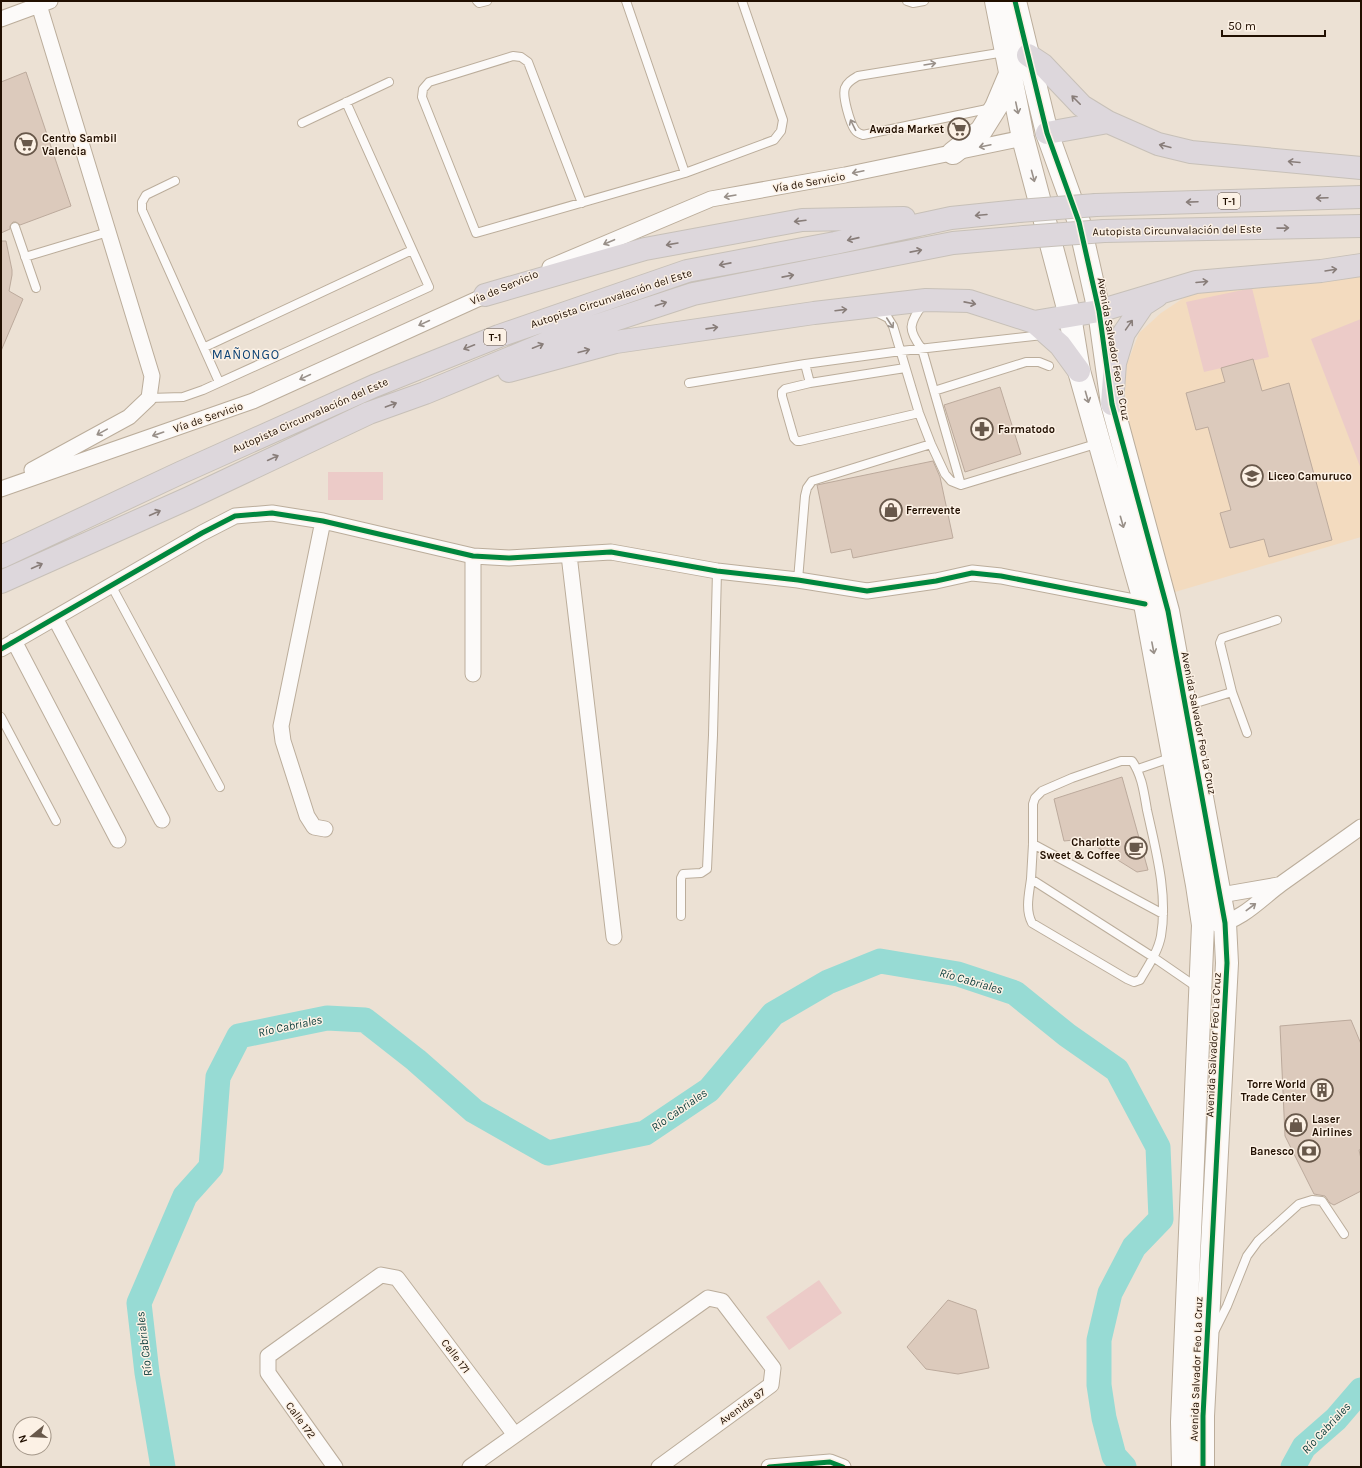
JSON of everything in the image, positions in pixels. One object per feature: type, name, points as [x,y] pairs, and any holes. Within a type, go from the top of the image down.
[{"type":"highway","points":[[1028,55],[1043,65],[1082,106],[1108,122],[1158,144],[1191,152],[1361,168]]},
{"type":"highway","points":[[1047,133],[1108,122]]},
{"type":"highway","name":"Autopista Circunvalación del Este","points":[[1,557],[180,472],[374,386],[499,336],[687,271],[835,243],[951,218],[1096,205],[1361,197]]},
{"type":"highway","points":[[485,295],[645,249],[802,220],[951,218]]},
{"type":"highway","name":"Autopista Circunvalación del Este","points":[[1,582],[188,498],[369,413],[425,393],[556,339],[693,294],[953,243],[1104,231],[1361,226]]},
{"type":"highway","points":[[1041,328],[1070,316],[1099,311],[1196,282],[1321,272],[1361,265]]},
{"type":"highway","points":[[1112,404],[1115,363],[1124,333],[1143,305],[1164,291]]},
{"type":"highway","points":[[425,393],[616,342],[814,313],[926,300],[969,302],[1041,328],[1060,345],[1079,371]]},
{"type":"street","name":"Avenida Salvador Feo La Cruz","points":[[996,1],[1023,138],[1070,316],[1079,371],[1145,604],[1174,757],[1203,925],[1182,1422],[1182,1467]]},
{"type":"street","name":"Avenida Salvador Feo La Cruz","points":[[1015,1],[1047,133],[1079,222],[1099,311],[1112,404],[1168,611],[1226,923],[1227,963],[1203,1416],[1203,1467]]},
{"type":"street","points":[[1,20],[44,3],[108,232],[152,376],[149,398],[129,417],[1,488]]},
{"type":"street","points":[[953,153],[981,131],[996,107],[1010,74]]},
{"type":"street","points":[[1023,138],[1047,133]]},
{"type":"street","name":"Vía de Servicio","points":[[1,488],[253,401],[485,295],[711,199],[845,175],[1023,138]]},
{"type":"street","points":[[1,649],[202,533],[235,516],[272,513],[323,521],[473,556],[509,558],[611,552],[717,571],[798,580],[867,591],[972,573],[1001,576],[1145,604]]},
{"type":"street","points":[[323,521],[281,726],[283,741],[308,816],[314,827],[326,828]]},
{"type":"street","points":[[568,555],[614,937]]},
{"type":"street","points":[[473,556],[473,674]]},
{"type":"street","points":[[55,618],[162,820]]},
{"type":"street","points":[[14,641],[118,840]]},
{"type":"street","points":[[1203,925],[1226,923],[1242,914],[1279,885],[1361,827]]},
{"type":"street","points":[[1199,896],[1221,896],[1279,885]]},
{"type":"street","name":"Calle 172","points":[[335,1467],[268,1373],[268,1356],[381,1275],[397,1278]]},
{"type":"street","name":"Calle 171","points":[[397,1278],[515,1435]]},
{"type":"street","name":"Avenida 97","points":[[515,1435],[708,1298],[722,1301],[773,1368],[771,1385],[659,1467]]},
{"type":"street","points":[[470,1467],[515,1435]]},
{"type":"street","points":[[769,1467],[830,1462],[843,1467]]},
{"type":"lane","points":[[477,1],[488,1]]},
{"type":"lane","points":[[626,1],[685,173]]},
{"type":"lane","points":[[582,203],[528,62],[521,57],[513,56],[429,82],[424,89],[422,97],[476,233],[582,203],[685,173],[774,140],[781,131],[783,120],[742,1]]},
{"type":"lane","points":[[907,1],[913,3],[924,1]]},
{"type":"lane","points":[[996,107],[863,135],[856,131],[852,124],[844,97],[844,90],[851,80],[858,76],[1006,52]]},
{"type":"lane","points":[[302,123],[389,82]]},
{"type":"lane","points":[[149,398],[183,397],[429,287],[346,102]]},
{"type":"lane","points":[[175,181],[146,195],[142,202],[142,210],[219,382]]},
{"type":"lane","points":[[15,227],[36,288]]},
{"type":"lane","points":[[25,256],[108,232]]},
{"type":"lane","points":[[204,347],[412,250]]},
{"type":"lane","points":[[926,300],[913,317],[911,328],[915,339],[922,349],[961,485]]},
{"type":"lane","points":[[866,307],[888,318],[893,326],[919,413],[945,474],[951,481],[961,485],[1100,443]]},
{"type":"lane","points":[[689,383],[805,364],[922,349],[1041,328]]},
{"type":"lane","points":[[934,391],[1026,362],[1039,362],[1049,366]]},
{"type":"lane","points":[[805,364],[810,383]]},
{"type":"lane","points":[[905,368],[810,383],[785,389],[782,392],[782,396],[794,438],[797,441],[919,413]]},
{"type":"lane","points":[[798,580],[805,496],[807,488],[812,481],[931,444]]},
{"type":"lane","points":[[681,916],[680,878],[683,874],[701,873],[707,869],[713,735],[717,571]]},
{"type":"lane","points":[[111,585],[220,787]]},
{"type":"lane","points":[[1247,733],[1232,692],[1220,643],[1222,638],[1277,620]]},
{"type":"lane","points":[[1186,706],[1232,692]]},
{"type":"lane","points":[[1,717],[56,821]]},
{"type":"lane","points":[[1138,769],[1174,757]]},
{"type":"lane","points":[[1121,761],[1132,761],[1138,769],[1157,854],[1162,888],[1160,937],[1153,957],[1140,980],[1134,982],[1127,979],[1032,923],[1028,910],[1033,844],[1033,804],[1042,791],[1072,778],[1121,761]]},
{"type":"lane","points":[[1033,844],[1162,914]]},
{"type":"lane","points":[[1031,879],[1200,989]]},
{"type":"lane","points":[[1207,1344],[1227,1306],[1247,1256],[1258,1241],[1299,1204],[1312,1200],[1322,1201],[1344,1234]]},
{"type":"shaded area","name":"Liceo Camuruco","points":[[1361,274],[1361,537],[1175,592],[1127,415],[1125,391],[1127,364],[1139,333],[1161,313],[1194,291]]},
{"type":"shaded area","points":[[1252,288],[1269,357],[1204,372],[1186,302]]},
{"type":"shaded area","points":[[1361,319],[1361,469],[1311,339]]},
{"type":"shaded area","points":[[328,472],[383,472],[383,500],[328,500]]},
{"type":"shaded area","points":[[819,1280],[842,1313],[789,1350],[766,1317]]},
{"type":"building","name":"Centro Sambil Valencia","points":[[26,72],[71,206],[20,225],[13,222],[10,229],[1,233],[1,82]]},
{"type":"building","points":[[1,241],[6,241],[12,270],[9,291],[23,299],[1,351]]},
{"type":"building","points":[[1253,359],[1262,391],[1289,383],[1332,540],[1269,557],[1264,539],[1230,548],[1220,513],[1231,510],[1208,427],[1196,430],[1186,393],[1225,382],[1221,368]]},
{"type":"building","name":"Farmatodo","points":[[1000,387],[1021,454],[965,472],[944,405]]},
{"type":"building","points":[[933,461],[940,477],[953,538],[853,558],[851,549],[831,553],[817,485]]},
{"type":"building","points":[[1122,777],[1148,870],[1137,872],[1084,839],[1064,841],[1054,799]]},
{"type":"building","name":"Torre World Trade Center","points":[[1351,1020],[1361,1044],[1361,1149],[1359,1150],[1361,1159],[1361,1191],[1334,1205],[1330,1203],[1325,1196],[1314,1194],[1285,1136],[1280,1026]]},
{"type":"building","points":[[948,1300],[976,1310],[989,1368],[958,1374],[926,1369],[907,1347]]},
{"type":"waterway","name":"Río Cabriales","points":[[163,1467],[147,1373],[139,1303],[185,1196],[211,1167],[218,1077],[239,1036],[327,1018],[365,1020],[416,1060],[474,1111],[548,1153],[645,1133],[709,1090],[773,1014],[828,982],[880,961],[958,974],[1015,993],[1067,1035],[1117,1070],[1158,1147],[1161,1219],[1134,1247],[1110,1293],[1099,1340],[1099,1385],[1104,1418],[1114,1456],[1124,1467]]},
{"type":"waterway","name":"Río Cabriales","points":[[1293,1467],[1304,1447],[1336,1419],[1361,1390]]},
{"type":"cycle path","points":[[1015,1],[1047,133],[1079,222],[1099,311],[1112,404],[1168,611],[1225,923],[1227,963],[1203,1416],[1203,1467]]},
{"type":"cycle path","points":[[1,649],[202,533],[235,516],[272,513],[323,521],[473,556],[509,558],[611,552],[717,571],[798,580],[867,591],[936,581],[972,573],[1001,576],[1145,604]]},
{"type":"cycle path","points":[[769,1467],[830,1462],[843,1467]]},
{"type":"place","name":"Awada Market","points":[[959,129]]},
{"type":"place","name":"Centro Sambil Valencia","points":[[26,144]]},
{"type":"place","name":"Farmatodo","points":[[982,429]]},
{"type":"place","name":"Liceo Camuruco","points":[[1252,476]]},
{"type":"place","name":"Ferrevente","points":[[891,510]]},
{"type":"place","name":"Charlotte Sweet & Coffee","points":[[1136,848]]},
{"type":"place","name":"Torre World Trade Center","points":[[1322,1090]]},
{"type":"place","name":"Laser Airlines","points":[[1296,1125]]},
{"type":"place","name":"Banesco","points":[[1309,1151]]},
{"type":"district","name":"MAÑONGO","points":[[246,354]]}]
